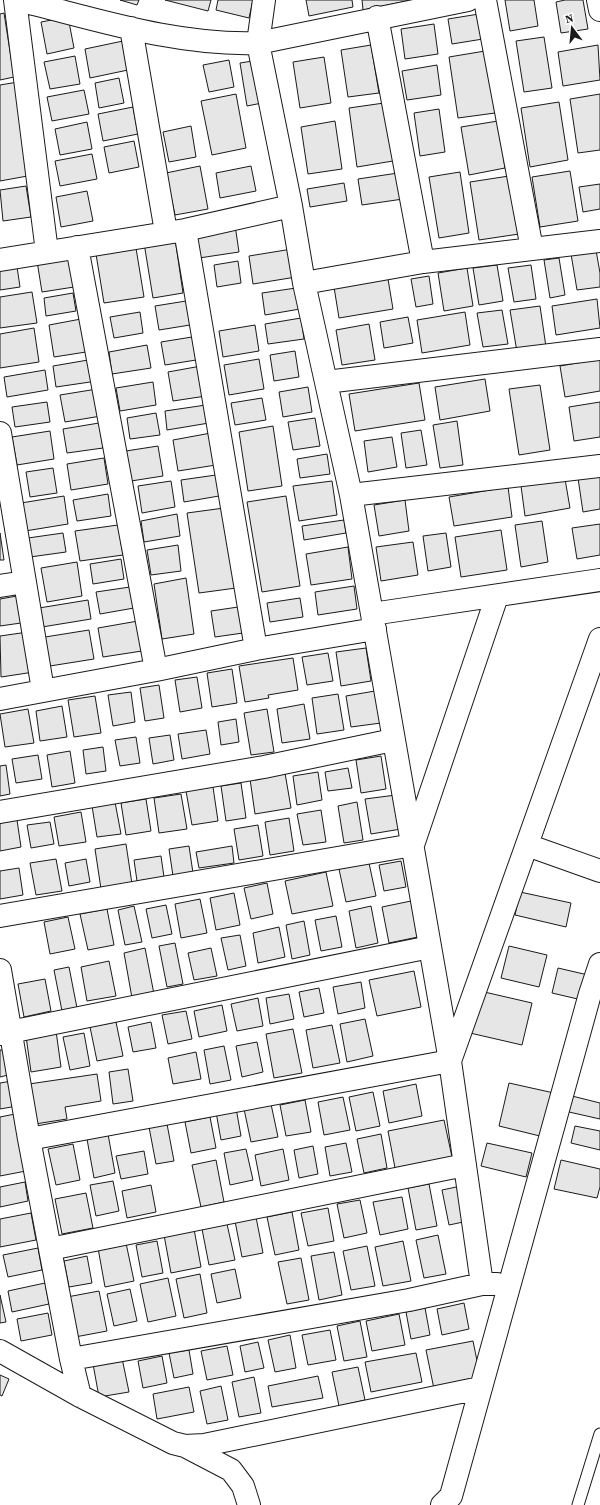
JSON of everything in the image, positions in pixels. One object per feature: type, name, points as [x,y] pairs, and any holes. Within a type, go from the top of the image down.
[{"type":"street","points":[[47,252],[17,0],[131,28],[190,40],[232,44],[258,43],[378,17],[468,0]]},
{"type":"street","points":[[264,0],[258,43],[291,206],[304,283],[351,495],[450,1062],[482,1284]]},
{"type":"street","points":[[485,0],[532,249]]},
{"type":"street","points":[[598,0],[600,10]]},
{"type":"street","points":[[378,17],[423,262]]},
{"type":"street","points":[[131,28],[175,231],[256,649]]},
{"type":"street","points":[[0,260],[175,231],[291,206]]},
{"type":"street","points":[[304,283],[423,262],[600,241]]},
{"type":"street","points":[[77,247],[156,670]]},
{"type":"street","points":[[326,382],[600,349]]},
{"type":"street","points":[[0,433],[3,465],[43,690]]},
{"type":"street","points":[[351,495],[600,466]]},
{"type":"street","points":[[0,699],[156,670],[497,596],[600,580]]},
{"type":"street","points":[[0,586],[25,582]]},
{"type":"street","points":[[413,845],[497,596]]},
{"type":"street","points":[[450,1062],[600,639]]},
{"type":"street","points":[[0,812],[264,767],[393,740]]},
{"type":"street","points":[[0,916],[413,845]]},
{"type":"street","points":[[526,845],[600,870]]},
{"type":"street","points":[[5,1033],[430,947]]},
{"type":"street","points":[[442,1505],[451,1496],[590,994],[600,964]]},
{"type":"street","points":[[0,970],[5,1033],[30,1139],[71,1359],[80,1396]]},
{"type":"street","points":[[30,1139],[450,1062]]},
{"type":"street","points":[[50,1249],[465,1165]]},
{"type":"street","points":[[71,1359],[409,1300],[482,1284],[510,1284]]},
{"type":"street","points":[[0,1351],[80,1396],[138,1426],[173,1443],[185,1446],[231,1470],[243,1486],[250,1505]]},
{"type":"street","points":[[185,1446],[204,1445],[480,1388]]},
{"type":"lane","points":[[578,1505],[600,1434]]},
{"type":"building","points":[[120,0],[139,0],[137,5]]},
{"type":"building","points":[[165,0],[211,0],[208,11]]},
{"type":"building","points":[[218,0],[253,0],[249,18],[216,10]]},
{"type":"building","points":[[306,0],[352,0],[353,7],[309,16]]},
{"type":"building","points":[[362,0],[412,0],[363,10]]},
{"type":"building","points":[[505,0],[534,0],[538,26],[510,31]]},
{"type":"building","points":[[565,0],[583,0],[588,29],[561,33],[556,2]]},
{"type":"building","points":[[4,13],[14,77],[0,80],[0,14]]},
{"type":"building","points":[[479,14],[483,39],[452,44],[448,19]]},
{"type":"building","points":[[68,17],[74,48],[47,54],[41,22]]},
{"type":"building","points":[[434,24],[438,54],[405,59],[401,29]]},
{"type":"building","points":[[544,37],[552,88],[524,92],[516,41]]},
{"type":"building","points":[[123,41],[128,70],[90,78],[85,49]]},
{"type":"building","points":[[371,45],[379,93],[348,97],[341,50]]},
{"type":"building","points":[[598,45],[600,80],[563,86],[558,52]]},
{"type":"building","points":[[485,51],[495,113],[458,118],[449,57]]},
{"type":"building","points":[[75,56],[80,84],[50,89],[44,62]]},
{"type":"building","points":[[324,57],[331,103],[300,108],[293,62]]},
{"type":"building","points":[[229,60],[234,87],[209,92],[203,65]]},
{"type":"building","points":[[259,60],[267,102],[247,106],[240,63]]},
{"type":"building","points":[[437,65],[441,95],[407,100],[402,71]]},
{"type":"building","points":[[119,78],[124,103],[99,108],[95,83]]},
{"type":"building","points":[[18,82],[33,175],[0,181],[0,85]]},
{"type":"building","points":[[84,90],[89,114],[52,121],[47,97]]},
{"type":"building","points":[[236,94],[246,148],[212,155],[201,101]]},
{"type":"building","points":[[600,94],[600,150],[578,153],[570,99]]},
{"type":"building","points":[[559,102],[568,160],[530,167],[521,108]]},
{"type":"building","points":[[384,103],[393,161],[357,167],[349,108]]},
{"type":"building","points":[[133,107],[138,134],[103,141],[98,114]]},
{"type":"building","points":[[439,109],[445,152],[420,156],[414,113]]},
{"type":"building","points":[[335,121],[342,169],[308,174],[301,127]]},
{"type":"building","points":[[498,121],[505,168],[469,175],[461,127]]},
{"type":"building","points":[[87,122],[92,149],[60,155],[55,129]]},
{"type":"building","points":[[191,126],[196,157],[169,162],[163,132]]},
{"type":"building","points":[[134,141],[139,167],[109,173],[104,147]]},
{"type":"building","points":[[92,154],[97,179],[60,186],[55,161]]},
{"type":"building","points":[[200,166],[208,209],[175,215],[166,173]]},
{"type":"building","points":[[251,166],[256,191],[220,198],[216,173]]},
{"type":"building","points":[[570,171],[578,221],[540,227],[532,177]]},
{"type":"building","points":[[460,172],[469,233],[439,238],[429,177]]},
{"type":"building","points":[[398,173],[403,199],[362,205],[358,179]]},
{"type":"building","points":[[509,176],[519,234],[479,240],[470,182]]},
{"type":"building","points":[[344,183],[347,201],[310,207],[307,189]]},
{"type":"building","points":[[600,184],[600,209],[583,212],[579,187]]},
{"type":"building","points":[[26,186],[31,217],[3,221],[0,190]]},
{"type":"building","points":[[87,191],[93,221],[61,227],[56,197]]},
{"type":"building","points":[[235,225],[239,252],[199,258],[195,232]]},
{"type":"building","points":[[175,238],[183,293],[153,298],[144,243]]},
{"type":"building","points":[[135,242],[144,297],[104,303],[95,248]]},
{"type":"building","points":[[292,249],[296,277],[253,284],[249,256]]},
{"type":"building","points":[[596,250],[600,273],[600,287],[577,290],[571,254]]},
{"type":"building","points":[[69,257],[74,287],[42,292],[37,261]]},
{"type":"building","points":[[559,258],[565,295],[550,298],[544,260]]},
{"type":"building","points":[[16,260],[20,287],[0,290],[0,263]]},
{"type":"building","points":[[238,261],[241,283],[217,287],[214,265]]},
{"type":"building","points":[[497,265],[503,301],[479,305],[473,268]]},
{"type":"building","points":[[531,265],[536,299],[514,302],[508,268]]},
{"type":"building","points":[[467,268],[473,306],[444,311],[438,273]]},
{"type":"building","points":[[429,276],[433,304],[416,307],[411,279]]},
{"type":"building","points":[[388,279],[393,309],[339,318],[334,287]]},
{"type":"building","points":[[296,288],[300,309],[265,315],[262,293]]},
{"type":"building","points":[[32,292],[37,323],[0,328],[0,297]]},
{"type":"building","points":[[73,293],[76,311],[46,316],[44,298]]},
{"type":"building","points":[[597,299],[600,328],[556,335],[552,306]]},
{"type":"building","points":[[186,301],[190,325],[159,330],[155,306]]},
{"type":"building","points":[[540,306],[546,347],[517,352],[510,310]]},
{"type":"building","points":[[502,310],[508,344],[483,347],[477,313]]},
{"type":"building","points":[[140,312],[143,333],[114,338],[110,317]]},
{"type":"building","points":[[465,312],[470,345],[422,353],[417,320]]},
{"type":"building","points":[[408,317],[413,343],[384,348],[380,322]]},
{"type":"building","points":[[301,318],[304,339],[268,344],[265,324]]},
{"type":"building","points":[[81,319],[86,352],[54,357],[49,325]]},
{"type":"building","points":[[369,324],[375,360],[342,365],[336,330]]},
{"type":"building","points":[[255,325],[259,351],[223,357],[219,331]]},
{"type":"building","points":[[34,328],[39,362],[0,368],[0,334]]},
{"type":"building","points":[[192,337],[196,360],[165,365],[161,342]]},
{"type":"building","points":[[147,345],[151,368],[112,374],[109,352]]},
{"type":"building","points":[[295,351],[299,377],[274,381],[270,355]]},
{"type":"building","points":[[94,359],[97,381],[56,387],[53,366]]},
{"type":"building","points":[[259,359],[264,389],[229,395],[224,365]]},
{"type":"building","points":[[600,359],[600,391],[565,397],[560,366]]},
{"type":"building","points":[[201,366],[206,396],[173,401],[168,372]]},
{"type":"building","points":[[45,370],[48,390],[7,397],[4,377]]},
{"type":"building","points":[[485,379],[490,411],[440,420],[435,387]]},
{"type":"building","points":[[153,382],[156,405],[120,411],[116,388]]},
{"type":"building","points":[[419,383],[425,420],[355,431],[349,394]]},
{"type":"building","points":[[540,385],[550,450],[519,455],[509,389]]},
{"type":"building","points":[[308,387],[312,412],[283,417],[279,392]]},
{"type":"building","points":[[97,389],[101,416],[65,422],[60,395]]},
{"type":"building","points":[[262,398],[266,420],[235,425],[231,403]]},
{"type":"building","points":[[47,402],[50,422],[15,427],[12,407]]},
{"type":"building","points":[[600,402],[600,437],[574,441],[569,407]]},
{"type":"building","points":[[206,405],[209,423],[167,430],[165,411]]},
{"type":"building","points":[[156,413],[160,435],[130,439],[127,418]]},
{"type":"building","points":[[315,418],[320,446],[293,450],[288,422]]},
{"type":"building","points":[[457,421],[463,465],[440,468],[433,425]]},
{"type":"building","points":[[99,423],[103,448],[67,453],[63,429]]},
{"type":"building","points":[[273,426],[282,486],[248,491],[239,432]]},
{"type":"building","points":[[421,430],[427,465],[406,468],[401,433]]},
{"type":"building","points":[[50,431],[54,459],[17,465],[12,437]]},
{"type":"building","points":[[211,433],[216,465],[178,471],[173,440]]},
{"type":"building","points":[[392,437],[397,467],[368,472],[364,441]]},
{"type":"building","points":[[158,446],[163,476],[131,481],[126,451]]},
{"type":"building","points":[[327,454],[330,474],[300,478],[297,459]]},
{"type":"building","points":[[104,458],[108,484],[71,490],[67,464]]},
{"type":"building","points":[[53,468],[57,493],[30,497],[26,472]]},
{"type":"building","points":[[600,474],[600,509],[583,512],[578,478]]},
{"type":"building","points":[[216,475],[219,496],[184,502],[181,480]]},
{"type":"building","points":[[565,479],[570,508],[525,516],[521,486]]},
{"type":"building","points":[[171,481],[175,507],[142,513],[138,486]]},
{"type":"building","points":[[332,481],[337,515],[299,521],[293,486]]},
{"type":"building","points":[[508,487],[512,517],[454,526],[449,497]]},
{"type":"building","points":[[108,494],[111,516],[77,521],[73,500]]},
{"type":"building","points":[[64,496],[68,524],[25,531],[21,503]]},
{"type":"building","points":[[286,496],[300,586],[262,592],[247,502]]},
{"type":"building","points":[[405,500],[409,531],[379,536],[374,505]]},
{"type":"building","points":[[224,508],[236,588],[199,593],[187,513]]},
{"type":"building","points":[[177,514],[180,536],[144,542],[141,521]]},
{"type":"building","points":[[344,520],[346,533],[304,540],[302,526]]},
{"type":"building","points":[[542,521],[548,562],[521,567],[515,525]]},
{"type":"building","points":[[600,524],[600,555],[577,559],[572,528]]},
{"type":"building","points":[[118,525],[123,555],[80,561],[75,531]]},
{"type":"building","points":[[501,530],[507,570],[461,577],[455,537]]},
{"type":"building","points":[[0,533],[4,560],[0,560]]},
{"type":"building","points":[[63,533],[66,552],[30,557],[28,538]]},
{"type":"building","points":[[446,533],[451,567],[428,571],[423,536]]},
{"type":"building","points":[[413,542],[418,575],[381,581],[376,547]]},
{"type":"building","points":[[178,545],[181,571],[151,575],[147,550]]},
{"type":"building","points":[[348,547],[352,579],[311,585],[306,554]]},
{"type":"building","points":[[121,559],[124,579],[93,584],[90,564]]},
{"type":"building","points":[[77,562],[82,596],[47,602],[41,568]]},
{"type":"building","points":[[186,578],[194,634],[162,639],[154,584]]},
{"type":"building","points":[[354,586],[357,609],[318,615],[315,592]]},
{"type":"building","points":[[130,587],[134,608],[100,614],[96,592]]},
{"type":"building","points":[[17,596],[21,623],[0,626],[0,599]]},
{"type":"building","points":[[300,598],[303,617],[270,622],[267,603]]},
{"type":"building","points":[[88,600],[91,619],[42,627],[39,608]]},
{"type":"building","points":[[245,606],[250,632],[215,637],[211,611]]},
{"type":"building","points":[[138,621],[142,651],[103,657],[98,628]]},
{"type":"building","points":[[89,630],[94,659],[50,666],[45,637]]},
{"type":"building","points":[[28,632],[34,672],[1,677],[0,636]]},
{"type":"building","points":[[366,648],[371,681],[341,686],[336,652]]},
{"type":"building","points":[[328,653],[333,681],[307,685],[302,657]]},
{"type":"building","points":[[293,658],[298,690],[268,695],[269,698],[245,702],[239,666]]},
{"type":"building","points":[[232,669],[237,703],[212,707],[207,673]]},
{"type":"building","points":[[197,677],[202,708],[180,712],[175,680]]},
{"type":"building","points":[[159,685],[164,718],[145,721],[140,688]]},
{"type":"building","points":[[375,691],[381,723],[351,727],[346,696]]},
{"type":"building","points":[[131,692],[135,722],[113,726],[108,695]]},
{"type":"building","points":[[338,694],[344,730],[317,734],[312,698]]},
{"type":"building","points":[[95,696],[101,733],[74,737],[68,700]]},
{"type":"building","points":[[304,704],[310,739],[282,743],[277,709]]},
{"type":"building","points":[[62,706],[67,737],[40,741],[36,711]]},
{"type":"building","points":[[28,709],[34,743],[5,747],[0,714]]},
{"type":"building","points":[[267,709],[274,752],[251,755],[244,713]]},
{"type":"building","points":[[236,719],[239,742],[221,745],[218,722]]},
{"type":"building","points":[[206,730],[210,754],[182,759],[178,734]]},
{"type":"building","points":[[170,735],[174,760],[153,764],[149,738]]},
{"type":"building","points":[[136,737],[140,763],[120,766],[115,740]]},
{"type":"building","points":[[103,747],[106,771],[86,774],[83,750]]},
{"type":"building","points":[[70,751],[75,783],[52,787],[47,755]]},
{"type":"building","points":[[38,755],[42,779],[16,783],[12,759]]},
{"type":"building","points":[[381,756],[386,789],[361,793],[356,760]]},
{"type":"building","points":[[6,765],[10,794],[0,796],[0,766]]},
{"type":"building","points":[[348,768],[352,788],[328,791],[325,772]]},
{"type":"building","points":[[318,772],[322,800],[297,805],[293,776]]},
{"type":"building","points":[[285,773],[291,808],[255,814],[250,779]]},
{"type":"building","points":[[241,783],[246,818],[226,821],[221,786]]},
{"type":"building","points":[[213,787],[218,821],[192,825],[186,791]]},
{"type":"building","points":[[181,794],[187,829],[159,833],[154,798]]},
{"type":"building","points":[[396,795],[401,829],[371,834],[365,799]]},
{"type":"building","points":[[146,799],[151,831],[126,835],[121,803]]},
{"type":"building","points":[[115,802],[121,834],[97,837],[92,806]]},
{"type":"building","points":[[357,802],[363,840],[344,843],[338,806]]},
{"type":"building","points":[[321,810],[326,842],[303,845],[297,814]]},
{"type":"building","points":[[81,812],[86,842],[59,846],[54,817]]},
{"type":"building","points":[[289,818],[294,851],[270,855],[265,822]]},
{"type":"building","points":[[17,820],[21,847],[0,851],[0,823]]},
{"type":"building","points":[[50,822],[54,844],[31,848],[27,825]]},
{"type":"building","points":[[258,825],[263,856],[239,860],[234,829]]},
{"type":"building","points":[[126,844],[132,884],[101,889],[95,849]]},
{"type":"building","points":[[189,846],[193,873],[173,876],[169,849]]},
{"type":"building","points":[[232,846],[234,863],[199,868],[196,852]]},
{"type":"building","points":[[161,856],[164,877],[137,881],[134,860]]},
{"type":"building","points":[[56,859],[62,891],[36,895],[30,863]]},
{"type":"building","points":[[86,859],[90,882],[69,886],[65,863]]},
{"type":"building","points":[[401,861],[406,887],[384,891],[379,865]]},
{"type":"building","points":[[369,863],[376,896],[346,902],[339,869]]},
{"type":"building","points":[[19,868],[23,895],[0,899],[0,871]]},
{"type":"building","points":[[326,872],[333,906],[292,914],[285,881]]},
{"type":"building","points":[[267,883],[273,914],[251,919],[244,888]]},
{"type":"building","points":[[520,892],[571,903],[566,927],[515,915]]},
{"type":"building","points":[[234,893],[240,925],[216,930],[210,898]]},
{"type":"building","points":[[200,899],[207,933],[181,938],[175,904]]},
{"type":"building","points":[[411,901],[418,937],[389,943],[382,907]]},
{"type":"building","points":[[166,905],[172,934],[152,938],[146,909]]},
{"type":"building","points":[[134,906],[142,942],[125,945],[118,910]]},
{"type":"building","points":[[371,906],[378,943],[356,948],[349,911]]},
{"type":"building","points":[[107,909],[114,945],[88,950],[80,914]]},
{"type":"building","points":[[336,916],[342,947],[321,951],[315,920]]},
{"type":"building","points":[[68,917],[75,949],[50,954],[44,922]]},
{"type":"building","points":[[304,921],[310,955],[292,959],[286,925]]},
{"type":"building","points":[[279,927],[285,957],[258,963],[253,933]]},
{"type":"building","points":[[240,935],[246,966],[228,970],[221,938]]},
{"type":"building","points":[[175,943],[183,984],[167,987],[159,946]]},
{"type":"building","points":[[509,946],[547,955],[539,987],[501,978]]},
{"type":"building","points":[[145,948],[154,994],[132,998],[124,953]]},
{"type":"building","points":[[211,948],[217,976],[194,980],[188,953]]},
{"type":"building","points":[[109,961],[116,996],[87,1001],[81,967]]},
{"type":"building","points":[[69,967],[77,1008],[62,1011],[54,970]]},
{"type":"building","points":[[558,968],[588,975],[582,1000],[552,993]]},
{"type":"building","points":[[414,971],[421,1007],[377,1016],[369,980]]},
{"type":"building","points":[[45,979],[51,1011],[24,1017],[18,984]]},
{"type":"building","points":[[361,982],[365,1008],[338,1014],[333,987]]},
{"type":"building","points":[[319,988],[324,1013],[304,1017],[299,992]]},
{"type":"building","points":[[480,991],[532,1003],[522,1045],[470,1033]]},
{"type":"building","points":[[289,994],[294,1019],[270,1024],[266,998]]},
{"type":"building","points":[[258,998],[263,1026],[237,1031],[231,1004]]},
{"type":"building","points":[[222,1005],[227,1031],[199,1037],[194,1011]]},
{"type":"building","points":[[186,1011],[192,1039],[168,1044],[162,1015]]},
{"type":"building","points":[[365,1019],[373,1056],[347,1062],[340,1024]]},
{"type":"building","points":[[116,1022],[123,1056],[97,1061],[90,1027]]},
{"type":"building","points":[[151,1022],[156,1048],[133,1052],[128,1027]]},
{"type":"building","points":[[332,1025],[340,1063],[313,1068],[306,1030]]},
{"type":"building","points":[[293,1029],[302,1073],[274,1078],[266,1034]]},
{"type":"building","points":[[56,1031],[61,1067],[31,1072],[26,1036]]},
{"type":"building","points":[[84,1033],[90,1066],[70,1070],[63,1037]]},
{"type":"building","points":[[257,1042],[263,1072],[242,1077],[236,1046]]},
{"type":"building","points":[[224,1046],[231,1080],[210,1084],[204,1050]]},
{"type":"building","points":[[0,1050],[3,1050],[8,1075],[0,1077]]},
{"type":"building","points":[[196,1052],[201,1079],[173,1084],[168,1058]]},
{"type":"building","points":[[128,1069],[133,1101],[113,1104],[109,1072]]},
{"type":"building","points":[[97,1074],[101,1101],[65,1107],[67,1119],[35,1124],[29,1084]]},
{"type":"building","points":[[12,1081],[17,1106],[0,1109],[0,1083]]},
{"type":"building","points":[[509,1083],[554,1093],[544,1137],[499,1126]]},
{"type":"building","points":[[416,1084],[422,1116],[389,1123],[383,1091]]},
{"type":"building","points":[[373,1092],[380,1126],[356,1131],[349,1097]]},
{"type":"building","points":[[572,1096],[600,1103],[600,1119],[569,1112]]},
{"type":"building","points":[[343,1097],[350,1130],[324,1135],[318,1102]]},
{"type":"building","points":[[305,1100],[311,1132],[286,1136],[280,1105]]},
{"type":"building","points":[[271,1104],[278,1137],[251,1142],[244,1109]]},
{"type":"building","points":[[236,1108],[241,1136],[221,1140],[216,1112]]},
{"type":"building","points":[[15,1114],[26,1171],[0,1176],[0,1117]]},
{"type":"building","points":[[210,1117],[216,1148],[191,1153],[185,1122]]},
{"type":"building","points":[[444,1120],[452,1157],[395,1168],[388,1131]]},
{"type":"building","points":[[167,1124],[174,1161],[156,1164],[149,1127]]},
{"type":"building","points":[[575,1126],[600,1131],[600,1150],[571,1143]]},
{"type":"building","points":[[108,1134],[115,1173],[94,1178],[87,1139]]},
{"type":"building","points":[[381,1134],[387,1168],[364,1173],[357,1139]]},
{"type":"building","points":[[346,1143],[352,1172],[330,1176],[325,1147]]},
{"type":"building","points":[[487,1143],[532,1153],[526,1177],[481,1166]]},
{"type":"building","points":[[73,1144],[80,1180],[56,1185],[48,1149]]},
{"type":"building","points":[[313,1146],[318,1174],[299,1178],[294,1150]]},
{"type":"building","points":[[246,1149],[253,1180],[230,1185],[224,1153]]},
{"type":"building","points":[[283,1149],[289,1180],[261,1186],[255,1155]]},
{"type":"building","points":[[144,1151],[148,1174],[121,1179],[116,1156]]},
{"type":"building","points":[[216,1160],[224,1202],[201,1207],[192,1165]]},
{"type":"building","points":[[561,1160],[600,1169],[600,1187],[597,1198],[554,1189]]},
{"type":"building","points":[[113,1181],[119,1211],[96,1216],[90,1185]]},
{"type":"building","points":[[25,1182],[28,1201],[0,1207],[0,1187]]},
{"type":"building","points":[[429,1184],[437,1226],[416,1230],[408,1188]]},
{"type":"building","points":[[151,1185],[156,1212],[127,1218],[122,1191]]},
{"type":"building","points":[[461,1186],[468,1221],[449,1225],[442,1190]]},
{"type":"building","points":[[86,1193],[93,1228],[62,1234],[55,1199]]},
{"type":"building","points":[[402,1197],[408,1229],[380,1235],[373,1202]]},
{"type":"building","points":[[360,1200],[367,1233],[344,1238],[337,1204]]},
{"type":"building","points":[[328,1208],[334,1241],[308,1246],[301,1213]]},
{"type":"building","points":[[292,1212],[299,1250],[275,1255],[267,1217]]},
{"type":"building","points":[[31,1213],[36,1240],[0,1247],[0,1219]]},
{"type":"building","points":[[256,1217],[263,1253],[242,1257],[235,1221]]},
{"type":"building","points":[[227,1224],[235,1260],[209,1265],[202,1229]]},
{"type":"building","points":[[194,1229],[201,1267],[171,1273],[164,1235]]},
{"type":"building","points":[[438,1235],[446,1274],[424,1278],[416,1240]]},
{"type":"building","points":[[157,1241],[163,1273],[142,1277],[136,1245]]},
{"type":"building","points":[[403,1241],[411,1281],[383,1286],[375,1247]]},
{"type":"building","points":[[126,1243],[134,1281],[105,1287],[98,1248]]},
{"type":"building","points":[[367,1246],[375,1286],[351,1290],[343,1251]]},
{"type":"building","points":[[38,1248],[42,1270],[8,1277],[3,1255]]},
{"type":"building","points":[[334,1252],[342,1295],[319,1300],[311,1256]]},
{"type":"building","points":[[87,1256],[92,1283],[69,1287],[64,1261]]},
{"type":"building","points":[[301,1258],[309,1300],[287,1304],[278,1262]]},
{"type":"building","points":[[235,1269],[241,1298],[217,1303],[211,1274]]},
{"type":"building","points":[[200,1274],[207,1313],[184,1318],[176,1279]]},
{"type":"building","points":[[168,1278],[176,1316],[148,1322],[140,1284]]},
{"type":"building","points":[[45,1283],[49,1304],[12,1312],[8,1291]]},
{"type":"building","points":[[130,1289],[137,1321],[114,1326],[107,1294]]},
{"type":"building","points":[[99,1291],[107,1331],[75,1337],[67,1297]]},
{"type":"building","points":[[0,1295],[6,1322],[0,1323]]},
{"type":"building","points":[[464,1303],[469,1329],[442,1335],[437,1309]]},
{"type":"building","points":[[425,1308],[430,1335],[411,1339],[406,1312]]},
{"type":"building","points":[[48,1313],[52,1335],[21,1341],[17,1319]]},
{"type":"building","points":[[399,1314],[405,1345],[372,1351],[366,1321]]},
{"type":"building","points":[[360,1321],[367,1357],[344,1361],[337,1326]]},
{"type":"building","points":[[330,1330],[336,1360],[308,1365],[302,1335]]},
{"type":"building","points":[[290,1335],[296,1368],[275,1372],[268,1340]]},
{"type":"building","points":[[473,1341],[481,1380],[434,1389],[426,1350]]},
{"type":"building","points":[[258,1342],[264,1368],[245,1372],[240,1346]]},
{"type":"building","points":[[227,1346],[233,1375],[207,1380],[201,1351]]},
{"type":"building","points":[[189,1350],[193,1374],[174,1378],[169,1353]]},
{"type":"building","points":[[416,1353],[422,1382],[371,1392],[365,1362]]},
{"type":"building","points":[[162,1356],[167,1383],[143,1388],[138,1361]]},
{"type":"building","points":[[122,1358],[129,1392],[99,1397],[93,1364]]},
{"type":"building","points":[[358,1367],[365,1400],[339,1406],[332,1372]]},
{"type":"building","points":[[0,1375],[9,1379],[2,1396],[0,1395]]},
{"type":"building","points":[[318,1376],[323,1398],[272,1407],[268,1386]]},
{"type":"building","points":[[254,1377],[261,1413],[239,1417],[232,1382]]},
{"type":"building","points":[[221,1386],[228,1420],[207,1424],[200,1391]]},
{"type":"building","points":[[189,1387],[194,1412],[157,1419],[153,1394]]}]
